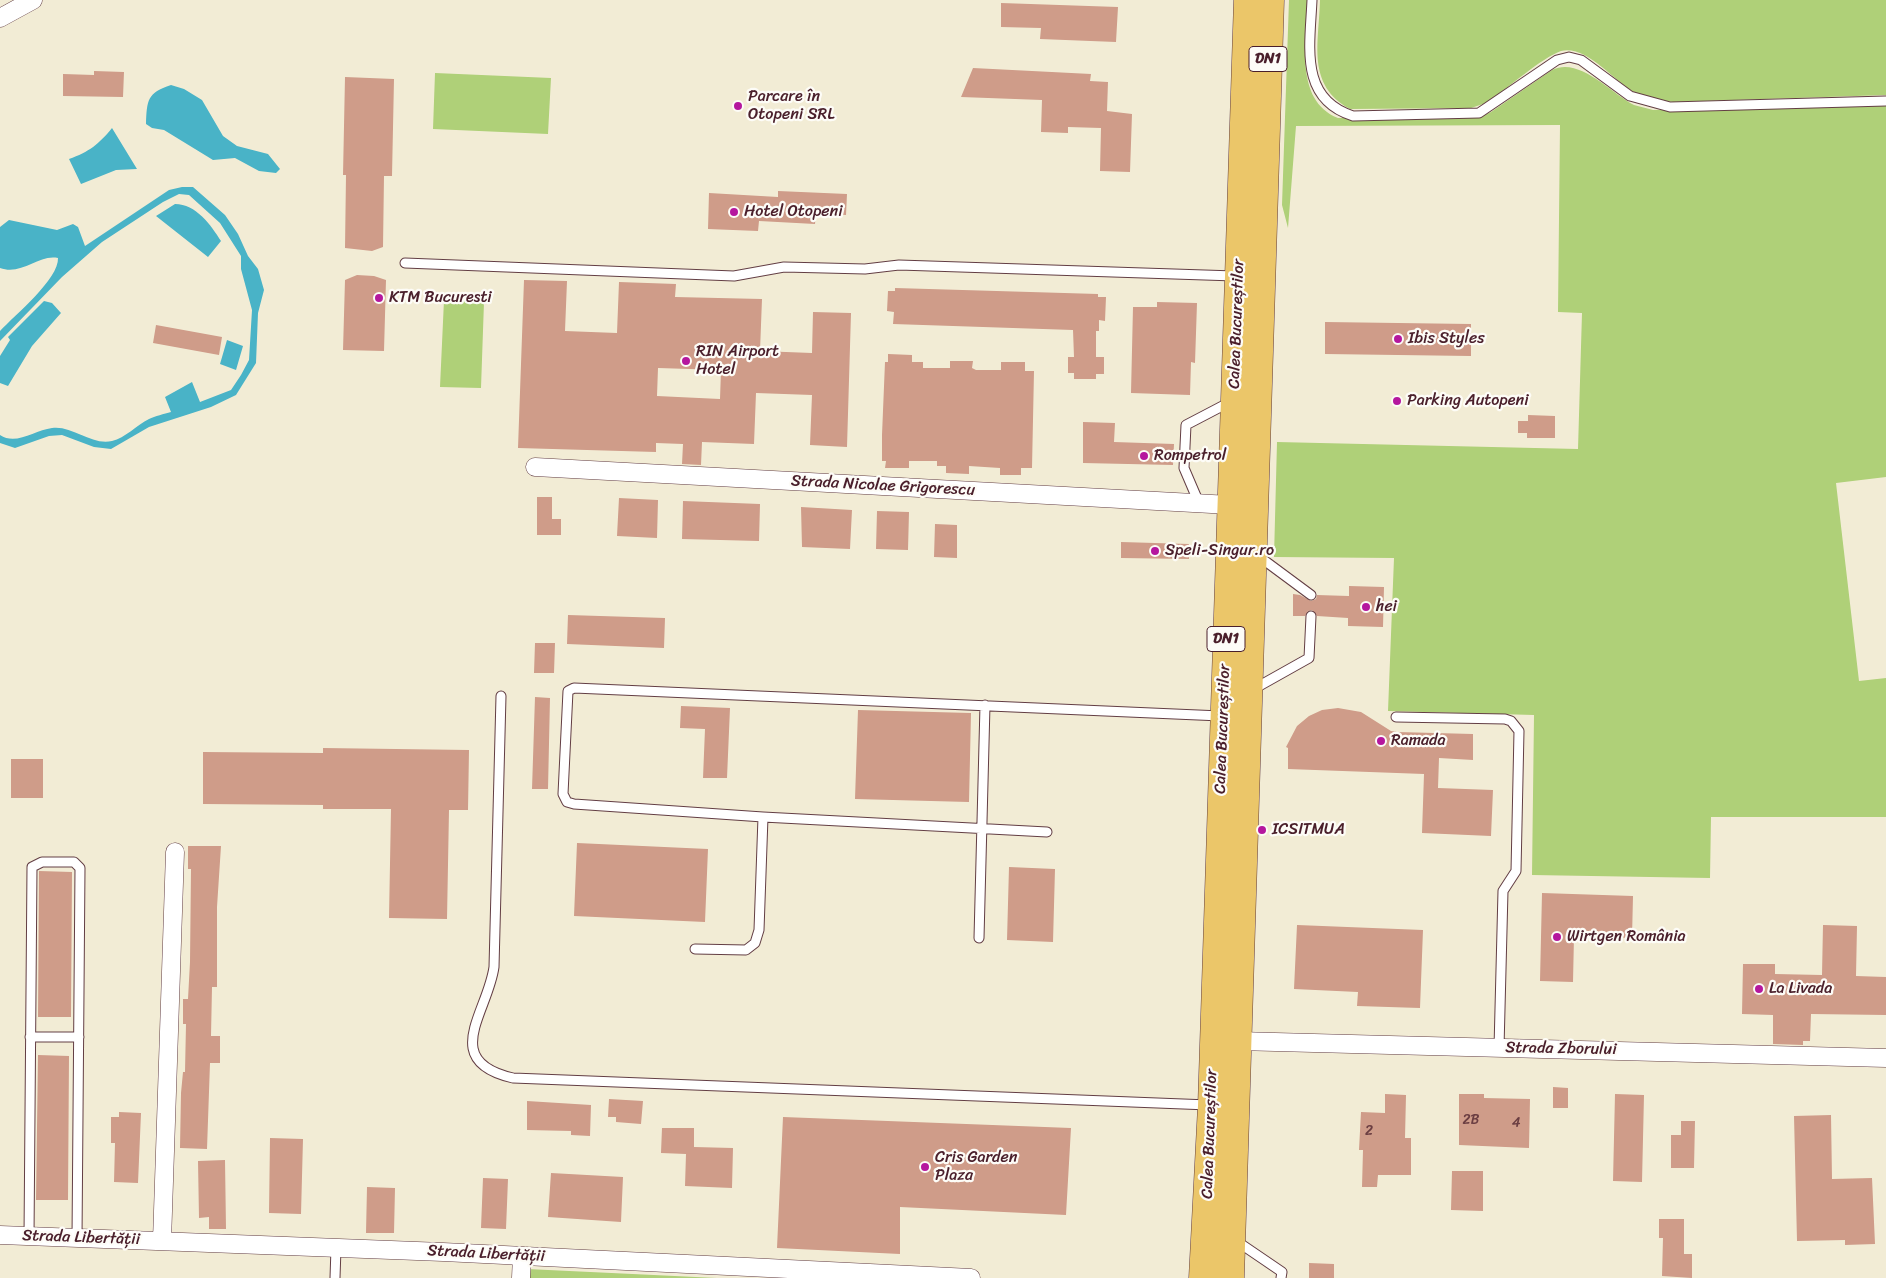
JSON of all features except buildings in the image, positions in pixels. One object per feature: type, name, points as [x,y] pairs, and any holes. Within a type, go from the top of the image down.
[{"type":"highway","name":"Calea Bucureștilor","points":[[1203,1278],[1212,1106],[1230,505],[1248,0]]},
{"type":"highway","name":"Calea Bucureștilor","points":[[1230,1278],[1270,0]]},
{"type":"street","points":[[0,18],[33,0]]},
{"type":"street","name":"Strada Nicolae Grigorescu","points":[[535,467],[1230,505]]},
{"type":"street","points":[[162,1241],[175,852]]},
{"type":"street","name":"Strada Zborului","points":[[1237,1041],[1886,1058]]},
{"type":"street","name":"Strada Libertății","points":[[0,1235],[522,1256],[972,1278]]},
{"type":"street","points":[[521,1278],[522,1256]]},
{"type":"lane","points":[[1312,0],[1310,56],[1312,75],[1318,91],[1327,102],[1339,111],[1353,116],[1468,115],[1479,113],[1557,60],[1569,57],[1581,60],[1630,96],[1670,107],[1886,101]]},
{"type":"lane","points":[[405,264],[734,276],[784,267],[865,269],[899,264],[1239,276]]},
{"type":"lane","points":[[1198,503],[1184,468],[1186,425],[1235,400]]},
{"type":"lane","points":[[1252,551],[1311,595]]},
{"type":"lane","points":[[1248,693],[1309,658],[1311,616]]},
{"type":"lane","points":[[1047,832],[763,817],[567,802],[563,794],[568,691],[574,688],[1224,716]]},
{"type":"lane","points":[[501,696],[494,967],[489,992],[472,1034],[478,1060],[495,1074],[514,1078],[1212,1106]]},
{"type":"lane","points":[[979,938],[985,705]]},
{"type":"lane","points":[[1396,717],[1505,719],[1511,720],[1518,731],[1516,871],[1503,891],[1499,1048]]},
{"type":"lane","points":[[695,948],[746,950],[755,943],[760,930],[763,817]]},
{"type":"lane","points":[[29,1236],[32,867],[42,862],[74,862],[80,868],[77,1238]]},
{"type":"lane","points":[[30,1038],[79,1037]]},
{"type":"lane","points":[[1231,1237],[1282,1272],[1281,1278]]},
{"type":"lane","points":[[334,1278],[336,1248]]},
{"type":"green space","points":[[1289,0],[1308,0],[1305,49],[1308,83],[1314,97],[1324,109],[1338,118],[1482,116],[1491,112],[1552,70],[1562,67],[1584,72],[1634,105],[1653,110],[1886,105],[1886,477],[1836,483],[1859,681],[1886,678],[1886,817],[1711,817],[1710,878],[1532,875],[1534,715],[1388,711],[1394,558],[1274,557],[1277,442],[1578,449],[1582,313],[1558,312],[1560,125],[1296,126],[1288,228],[1282,205]]},
{"type":"green space","points":[[1320,0],[1886,0],[1886,95],[1673,102],[1647,97],[1632,91],[1589,58],[1580,53],[1561,51],[1535,66],[1489,102],[1471,108],[1350,109],[1336,99],[1327,88],[1321,75],[1317,47]]},
{"type":"green space","points":[[435,73],[551,78],[548,134],[433,129]]},
{"type":"green space","points":[[444,300],[484,302],[481,388],[440,387]]},
{"type":"green space","points":[[527,1269],[717,1278],[526,1278]]},
{"type":"water","points":[[171,85],[184,89],[202,100],[223,136],[237,146],[268,154],[280,169],[276,173],[259,171],[235,158],[213,160],[164,130],[152,128],[146,124],[150,98],[157,91]]},
{"type":"water","points":[[112,128],[137,169],[116,170],[81,184],[69,159],[93,147]]},
{"type":"water","points":[[193,187],[225,215],[238,234],[248,256],[258,269],[264,290],[258,313],[256,363],[236,395],[211,407],[149,427],[111,449],[94,447],[62,435],[49,436],[15,448],[0,443],[0,435],[12,439],[52,428],[67,429],[97,441],[112,441],[122,437],[149,419],[171,412],[165,397],[192,382],[200,402],[231,390],[249,360],[252,310],[241,269],[241,256],[220,223],[189,195],[179,194],[163,202],[102,242],[62,277],[0,341],[0,331],[44,286],[56,267],[58,258],[44,259],[16,269],[0,268],[0,227],[9,220],[57,230],[73,224],[78,227],[85,246],[169,190]]},
{"type":"water","points":[[175,204],[183,205],[196,211],[213,228],[221,241],[208,257],[156,216]]},
{"type":"water","points":[[44,301],[52,303],[61,313],[32,346],[8,386],[0,383],[0,356],[10,340],[8,337]]},
{"type":"water","points":[[227,340],[243,346],[236,370],[220,364]]},
{"type":"place","name":"Parcare în Otopeni SRL","points":[[738,106]]},
{"type":"place","name":"Hotel Otopeni","points":[[734,212]]},
{"type":"place","name":"KTM Bucuresti","points":[[379,298]]},
{"type":"place","name":"Ibis Styles","points":[[1398,339]]},
{"type":"place","name":"RIN Airport Hotel","points":[[686,361]]},
{"type":"place","name":"Parking Autopeni","points":[[1397,401]]},
{"type":"place","name":"Rompetrol","points":[[1144,456]]},
{"type":"place","name":"Speli-Singur.ro","points":[[1155,551]]},
{"type":"place","name":"hei","points":[[1366,607]]},
{"type":"place","name":"Ramada","points":[[1381,741]]},
{"type":"place","name":"ICSITMUA","points":[[1262,830]]},
{"type":"place","name":"Wirtgen România","points":[[1557,937]]},
{"type":"place","name":"La Livada","points":[[1759,989]]},
{"type":"place","name":"Cris Garden Plaza","points":[[925,1167]]}]
